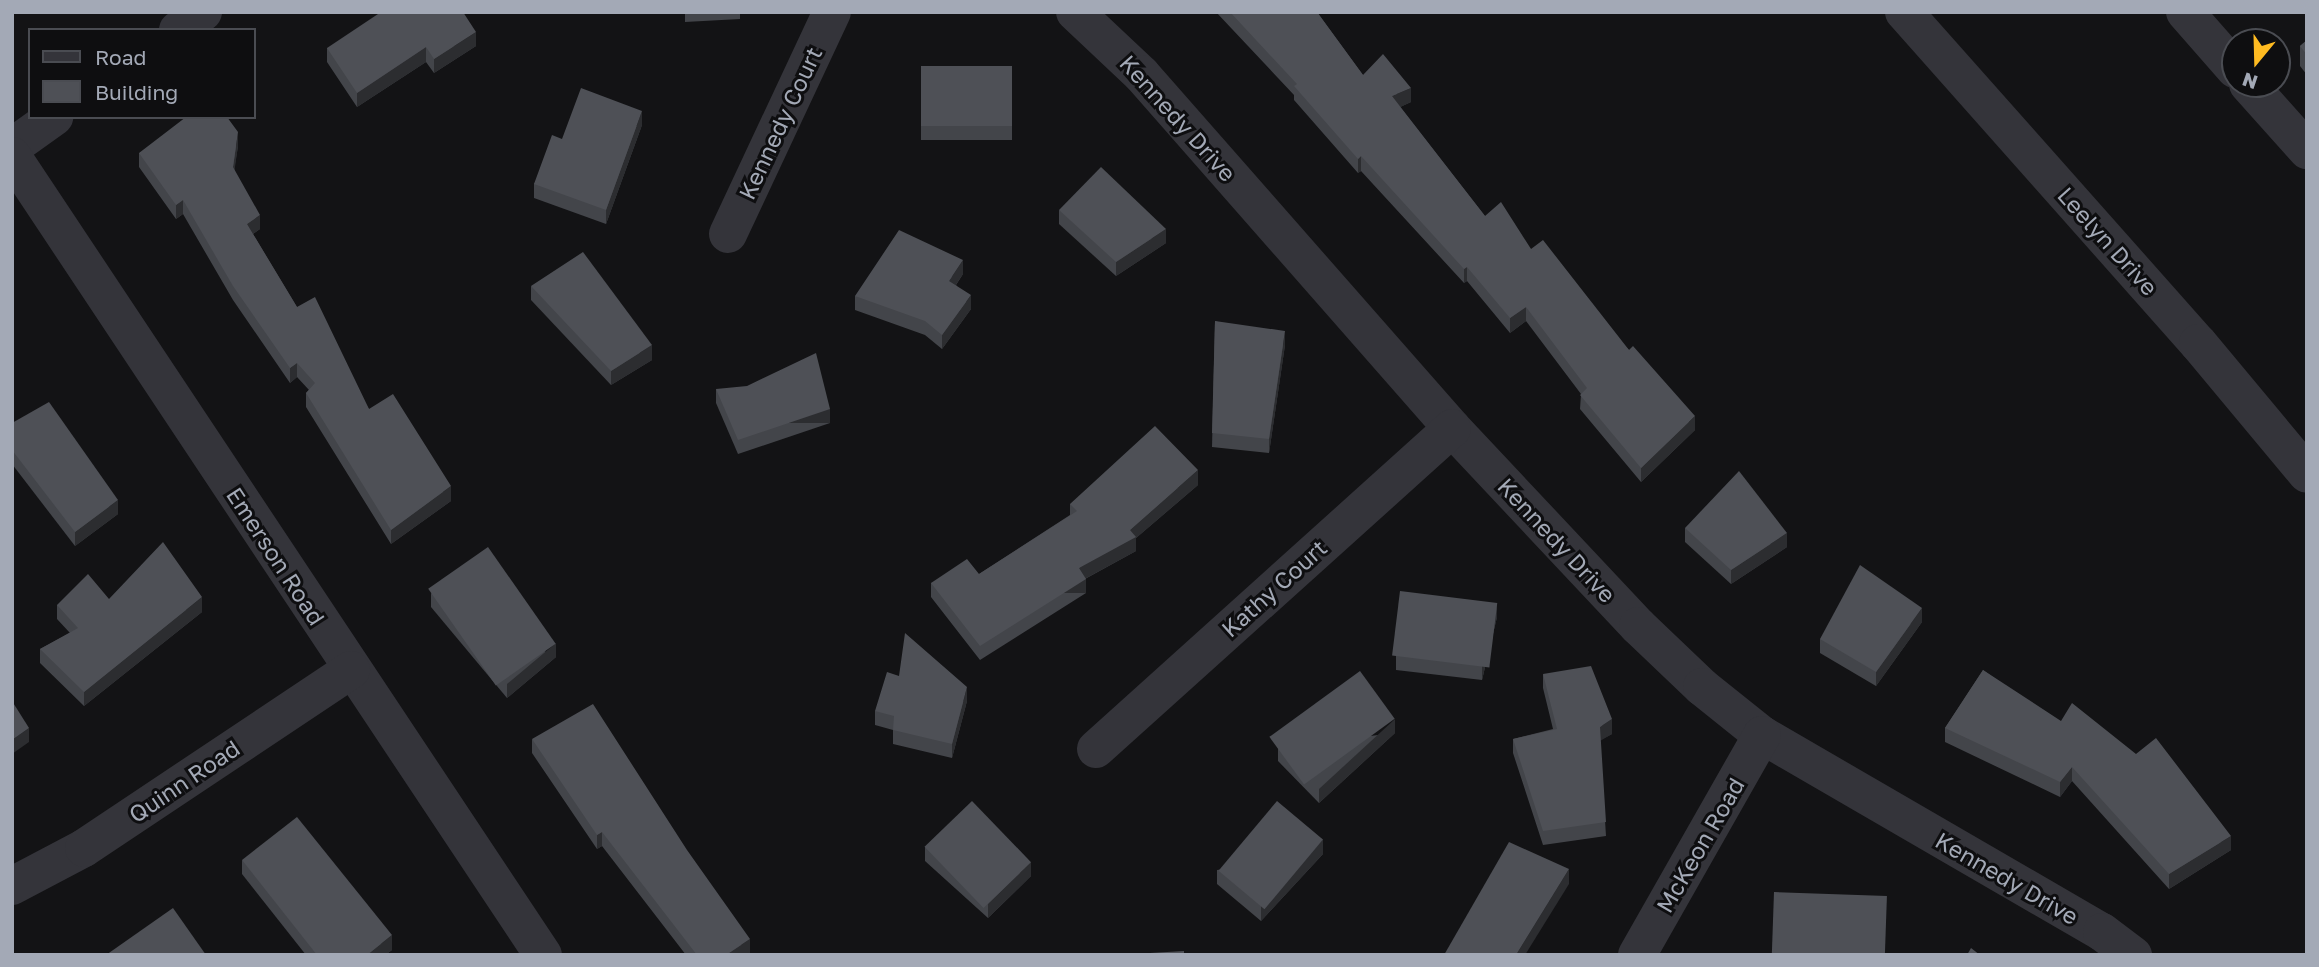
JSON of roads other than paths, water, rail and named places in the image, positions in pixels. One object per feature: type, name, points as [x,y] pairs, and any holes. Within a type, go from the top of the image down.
[{"type":"street","points":[[181,28],[202,12]]},
{"type":"street","name":"Kennedy Court","points":[[728,234],[832,12]]},
{"type":"street","name":"Kennedy Drive","points":[[1074,12],[1141,74],[1452,428],[1638,626],[1703,687],[1762,735],[2102,932],[2133,955]]},
{"type":"street","name":"Leelyn Drive","points":[[1904,12],[2198,343],[2307,474]]},
{"type":"street","points":[[2185,12],[2221,53]]},
{"type":"street","points":[[2261,98],[2307,149]]},
{"type":"street","points":[[12,147],[51,119]]},
{"type":"street","name":"Emerson Road","points":[[12,156],[351,670],[543,955]]},
{"type":"street","name":"Kathy Court","points":[[1096,749],[1452,428]]},
{"type":"street","name":"Quinn Road","points":[[12,886],[84,848],[351,670]]},
{"type":"street","name":"McKeon Road","points":[[1637,955],[1762,735]]}]
